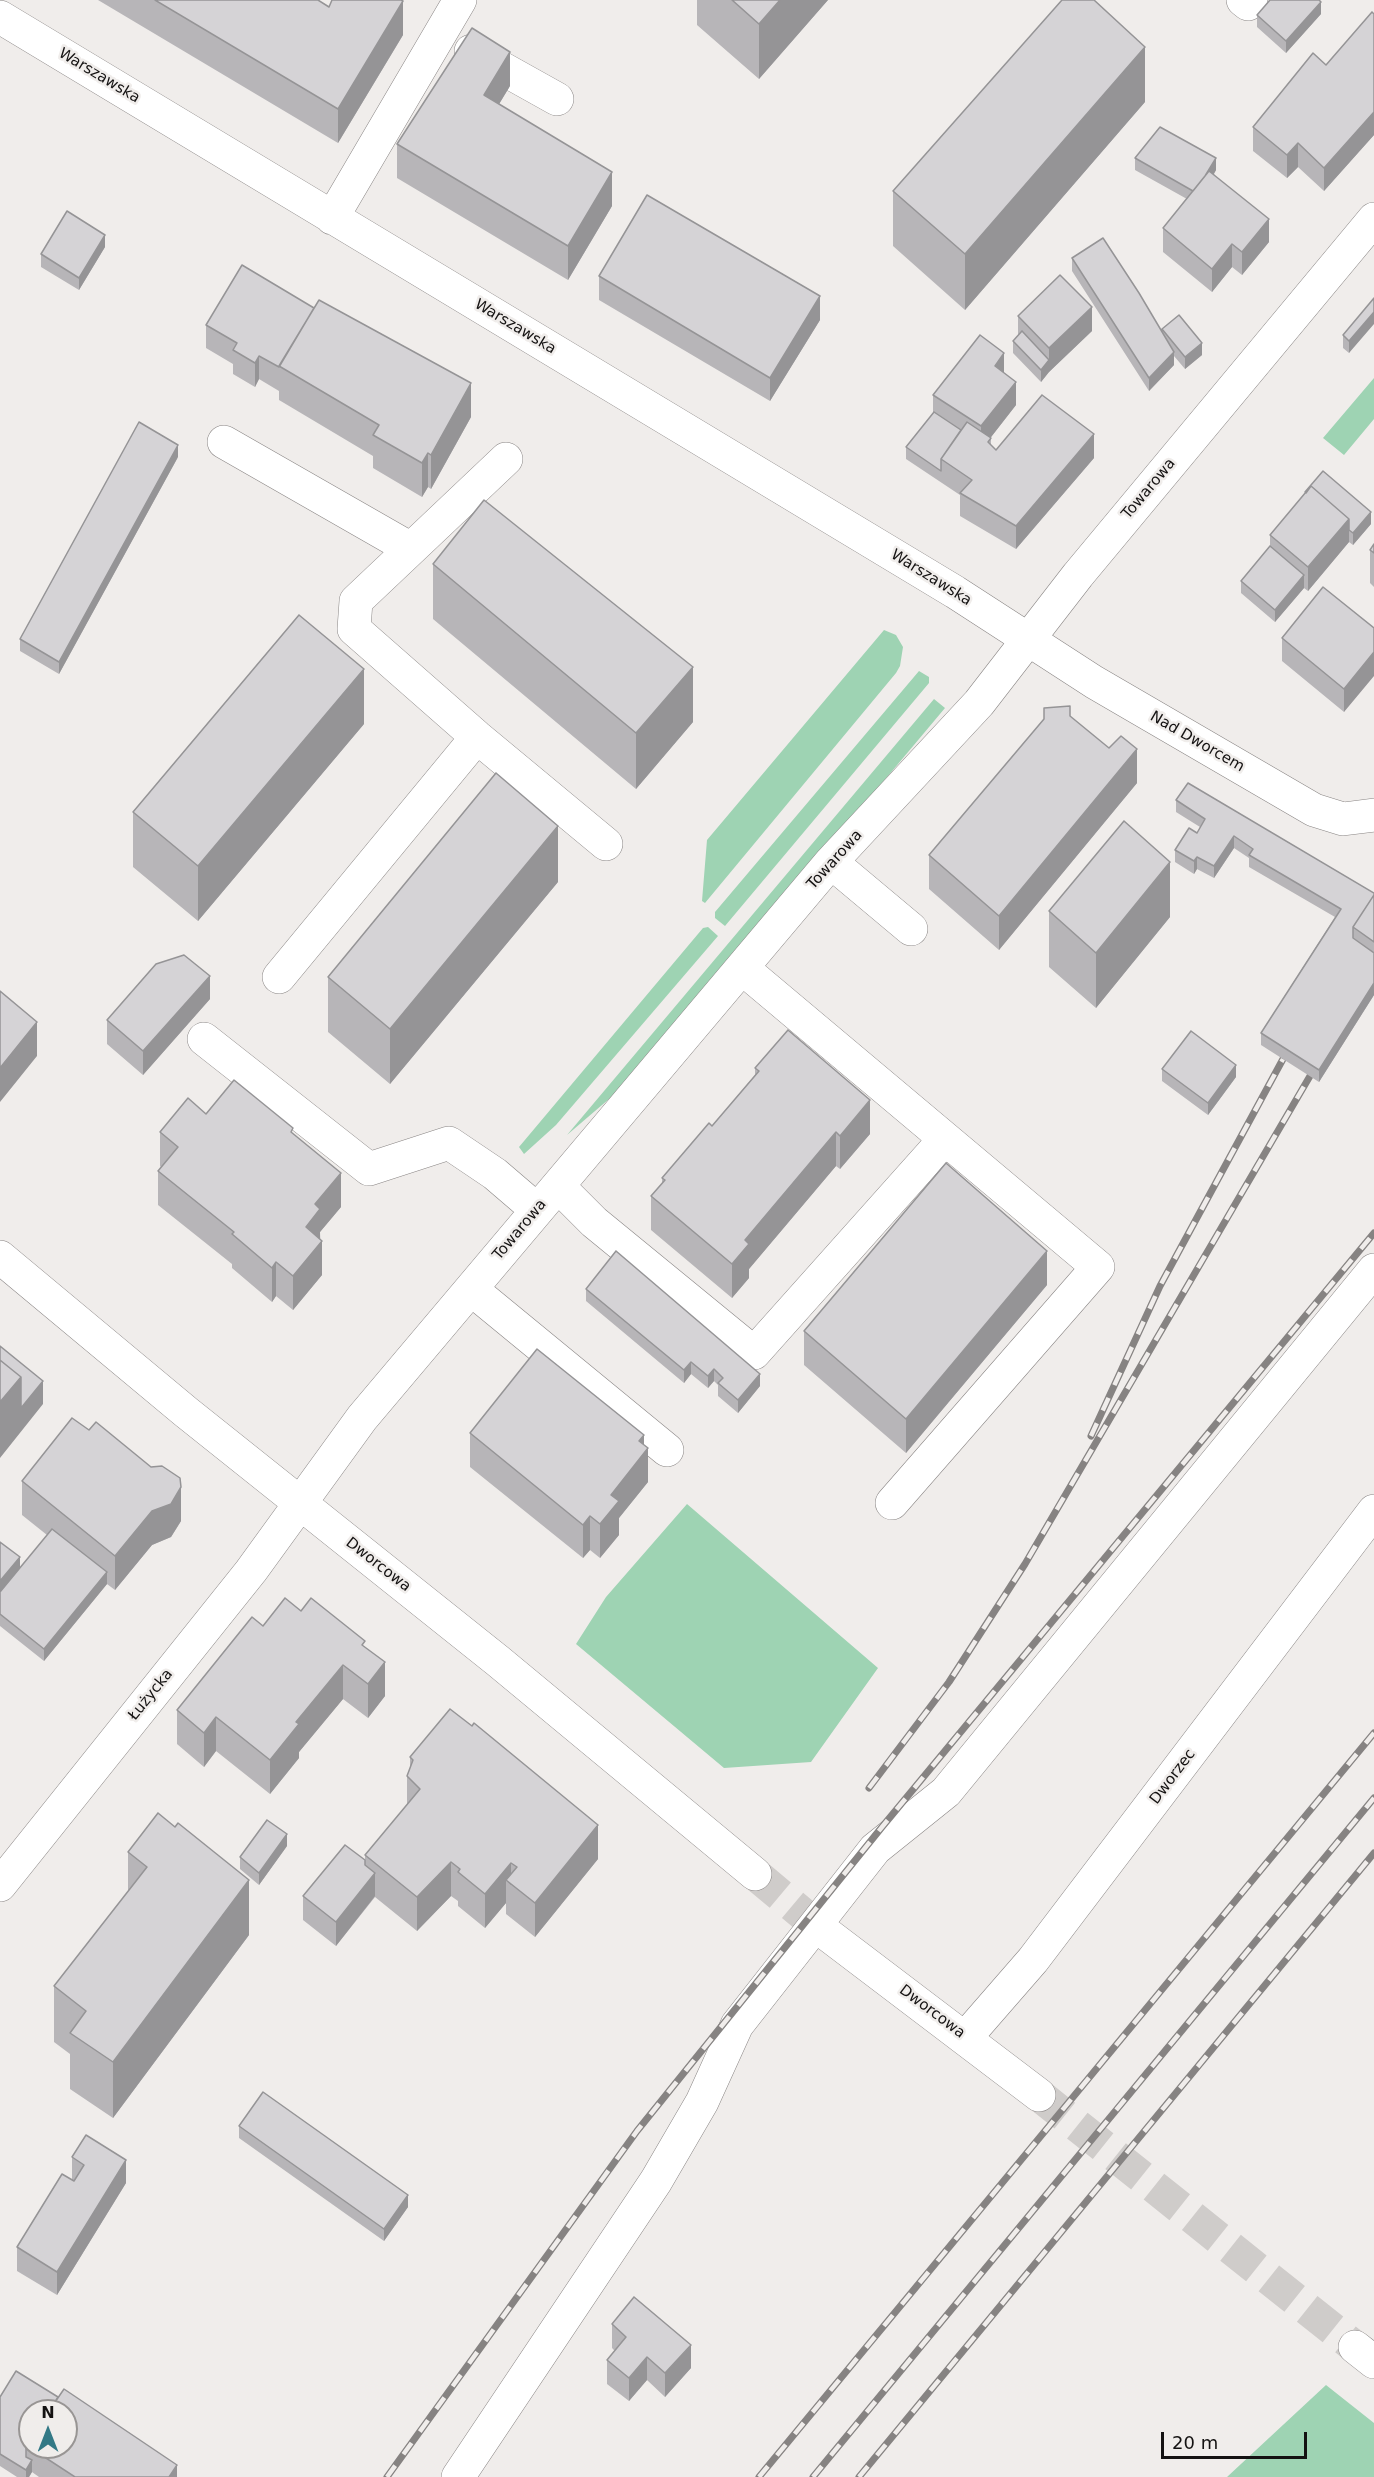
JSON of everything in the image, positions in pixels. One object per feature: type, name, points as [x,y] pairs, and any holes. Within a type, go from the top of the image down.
[{"type":"street","points":[[332,218],[460,0]]},
{"type":"street","points":[[1243,0],[1248,4],[1251,0]]},
{"type":"street","name":"Warszawska","points":[[0,17],[955,592],[1028,640]]},
{"type":"street","points":[[441,34],[557,99]]},
{"type":"street","name":"Towarowa","points":[[299,1503],[362,1418],[831,862],[979,703],[1078,575],[1374,219]]},
{"type":"street","points":[[224,442],[411,549]]},
{"type":"street","points":[[506,459],[356,601],[354,629],[477,737],[606,844]]},
{"type":"street","name":"Nad Dworcem","points":[[1028,640],[1094,682],[1314,810],[1343,819],[1374,815]]},
{"type":"street","points":[[279,977],[477,737]]},
{"type":"street","points":[[831,862],[911,929]]},
{"type":"street","points":[[742,968],[1098,1267],[892,1503]]},
{"type":"street","points":[[204,1039],[369,1169],[449,1143],[495,1174],[594,1222],[754,1353],[945,1139]]},
{"type":"street","name":"Dworcowa","points":[[0,1257],[299,1503],[498,1661],[755,1874]]},
{"type":"street","points":[[458,2477],[656,2181],[702,2102],[737,2025],[875,1849],[946,1792],[1374,1270]]},
{"type":"street","points":[[471,1289],[667,1450]]},
{"type":"street","name":"Łużycka","points":[[0,1885],[245,1579],[299,1503]]},
{"type":"street","name":"Dworzec","points":[[966,2037],[1033,1960],[1374,1511]]},
{"type":"street","name":"Dworcowa","points":[[823,1931],[966,2037],[1039,2095]]},
{"type":"green space","points":[[1374,378],[1374,419],[1344,455],[1323,438]]},
{"type":"green space","points":[[884,630],[896,635],[903,647],[900,666],[896,673],[705,903],[702,901],[707,840]]},
{"type":"green space","points":[[919,671],[929,677],[929,683],[725,926],[715,918],[715,912]]},
{"type":"green space","points":[[934,699],[945,708],[637,1075],[567,1135]]},
{"type":"green space","points":[[708,927],[718,936],[556,1125],[524,1154],[519,1147],[703,928]]},
{"type":"green space","points":[[687,1504],[878,1668],[811,1762],[724,1768],[576,1644],[606,1597]]},
{"type":"green space","points":[[1326,2385],[1374,2423],[1374,2477],[1227,2477]]},
{"type":"building","points":[[155,0],[318,0],[329,7],[332,0],[403,1],[338,109]]},
{"type":"building","points":[[732,0],[780,0],[759,24]]},
{"type":"building","points":[[1062,0],[1094,0],[1145,47],[965,254],[893,191]]},
{"type":"building","points":[[1270,0],[1319,0],[1321,2],[1286,41],[1257,15]]},
{"type":"building","points":[[1372,12],[1374,14],[1374,112],[1324,168],[1298,143],[1287,155],[1253,127],[1313,53],[1326,65]]},
{"type":"building","points":[[472,28],[510,52],[484,95],[612,172],[568,246],[397,144]]},
{"type":"building","points":[[1160,127],[1216,158],[1193,191],[1135,158]]},
{"type":"building","points":[[1209,171],[1269,219],[1242,252],[1232,244],[1212,269],[1163,228]]},
{"type":"building","points":[[647,195],[820,296],[770,378],[599,276]]},
{"type":"building","points":[[67,211],[105,235],[79,278],[41,254]]},
{"type":"building","points":[[1103,238],[1174,352],[1149,378],[1072,258]]},
{"type":"building","points":[[242,265],[314,308],[279,367],[259,356],[255,363],[233,350],[237,343],[206,325]]},
{"type":"building","points":[[1060,275],[1092,307],[1049,348],[1018,316]]},
{"type":"building","points":[[1374,298],[1374,312],[1349,341],[1343,335]]},
{"type":"building","points":[[319,300],[471,383],[431,455],[428,453],[422,463],[373,435],[379,425],[279,366]]},
{"type":"building","points":[[1179,315],[1202,343],[1185,357],[1162,329]]},
{"type":"building","points":[[1022,331],[1049,360],[1041,370],[1013,341]]},
{"type":"building","points":[[980,335],[1004,353],[995,366],[1016,382],[981,426],[933,395]]},
{"type":"building","points":[[1042,395],[1094,434],[1016,526],[960,493],[972,480],[941,459],[967,422],[991,438],[988,442],[996,450]]},
{"type":"building","points":[[934,412],[961,430],[941,459],[941,471],[906,447]]},
{"type":"building","points":[[139,422],[178,445],[59,662],[20,639]]},
{"type":"building","points":[[1323,471],[1371,512],[1353,533],[1349,530],[1349,519],[1311,486],[1305,492]]},
{"type":"building","points":[[1311,486],[1349,519],[1308,567],[1270,535]]},
{"type":"building","points":[[484,500],[693,667],[636,733],[433,564]]},
{"type":"building","points":[[1270,546],[1304,575],[1275,610],[1241,581]]},
{"type":"building","points":[[1323,587],[1374,628],[1374,652],[1344,689],[1282,638]]},
{"type":"building","points":[[299,615],[364,669],[198,866],[133,812]]},
{"type":"building","points":[[1070,706],[1070,716],[1109,748],[1121,736],[1137,749],[999,916],[929,855],[1044,719],[1044,708]]},
{"type":"building","points":[[496,773],[558,826],[390,1029],[328,977]]},
{"type":"building","points":[[1188,783],[1374,893],[1353,927],[1353,938],[1374,953],[1374,983],[1319,1070],[1261,1033],[1341,909],[1249,855],[1253,849],[1234,836],[1214,866],[1197,857],[1194,861],[1175,850],[1189,828],[1197,833],[1205,819],[1176,800]]},
{"type":"building","points":[[1124,821],[1170,862],[1096,953],[1049,911]]},
{"type":"building","points":[[1374,895],[1374,942],[1353,927]]},
{"type":"building","points":[[184,955],[210,976],[143,1051],[107,1020],[156,964]]},
{"type":"building","points":[[0,991],[37,1022],[0,1068]]},
{"type":"building","points":[[788,1030],[870,1100],[840,1136],[836,1132],[745,1240],[749,1244],[732,1264],[651,1196],[665,1180],[662,1178],[709,1123],[712,1126],[759,1071],[755,1068]]},
{"type":"building","points":[[1191,1031],[1236,1065],[1208,1103],[1162,1069]]},
{"type":"building","points":[[234,1080],[293,1128],[291,1132],[341,1173],[315,1204],[320,1209],[306,1227],[322,1241],[293,1276],[276,1262],[272,1268],[232,1234],[234,1232],[158,1171],[178,1147],[160,1132],[188,1098],[206,1114]]},
{"type":"building","points":[[946,1163],[1047,1251],[906,1419],[804,1331]]},
{"type":"building","points":[[616,1251],[760,1374],[738,1400],[718,1383],[723,1378],[714,1369],[708,1376],[691,1362],[684,1370],[586,1289]]},
{"type":"building","points":[[0,1346],[43,1381],[21,1408],[21,1377],[0,1360]]},
{"type":"building","points":[[537,1349],[644,1435],[639,1441],[648,1448],[611,1495],[619,1501],[600,1524],[590,1516],[583,1525],[470,1433]]},
{"type":"building","points":[[0,1360],[21,1377],[0,1402]]},
{"type":"building","points":[[72,1418],[89,1430],[96,1422],[151,1467],[162,1466],[180,1478],[181,1487],[171,1504],[152,1511],[115,1556],[22,1481]]},
{"type":"building","points":[[52,1529],[107,1572],[44,1649],[0,1614],[0,1592]]},
{"type":"building","points":[[0,1542],[20,1557],[0,1581]]},
{"type":"building","points":[[285,1598],[301,1611],[311,1598],[365,1641],[362,1645],[385,1662],[368,1684],[343,1665],[296,1722],[299,1724],[270,1760],[216,1717],[204,1733],[177,1710],[252,1617],[263,1626]]},
{"type":"building","points":[[450,1709],[472,1726],[474,1723],[598,1825],[535,1903],[506,1880],[517,1867],[511,1863],[485,1894],[458,1872],[460,1869],[451,1862],[417,1897],[365,1855],[420,1789],[407,1776],[413,1760],[410,1757]]},
{"type":"building","points":[[158,1813],[175,1827],[178,1823],[249,1880],[113,2062],[70,2033],[86,2011],[54,1986],[147,1867],[128,1852]]},
{"type":"building","points":[[267,1820],[287,1834],[259,1873],[240,1857]]},
{"type":"building","points":[[345,1845],[365,1860],[365,1865],[375,1873],[336,1922],[303,1896]]},
{"type":"building","points":[[263,2092],[408,2195],[384,2229],[239,2126]]},
{"type":"building","points":[[86,2135],[126,2160],[57,2272],[17,2247],[62,2174],[74,2181],[84,2165],[72,2157]]},
{"type":"building","points":[[634,2297],[691,2345],[665,2373],[647,2357],[629,2378],[607,2360],[626,2337],[612,2324]]},
{"type":"building","points":[[16,2371],[58,2397],[57,2399],[18,2399],[18,2459],[32,2460],[26,2470],[0,2454],[0,2397]]},
{"type":"building","points":[[64,2389],[177,2465],[169,2477],[75,2477],[47,2459],[78,2459],[78,2399],[57,2399]]},
{"type":"tunnel","points":[[755,1874],[823,1931]]},
{"type":"tunnel","points":[[1039,2095],[1355,2347]]},
{"type":"railway","points":[[1091,1436],[1160,1286],[1283,1059]]},
{"type":"railway","points":[[869,1788],[949,1682],[1025,1564],[1310,1076]]},
{"type":"railway","points":[[387,2477],[637,2131],[882,1827],[1374,1233]]},
{"type":"railway","points":[[759,2477],[1374,1733]]},
{"type":"railway","points":[[813,2477],[1374,1798]]},
{"type":"railway","points":[[859,2477],[1374,1853]]}]
